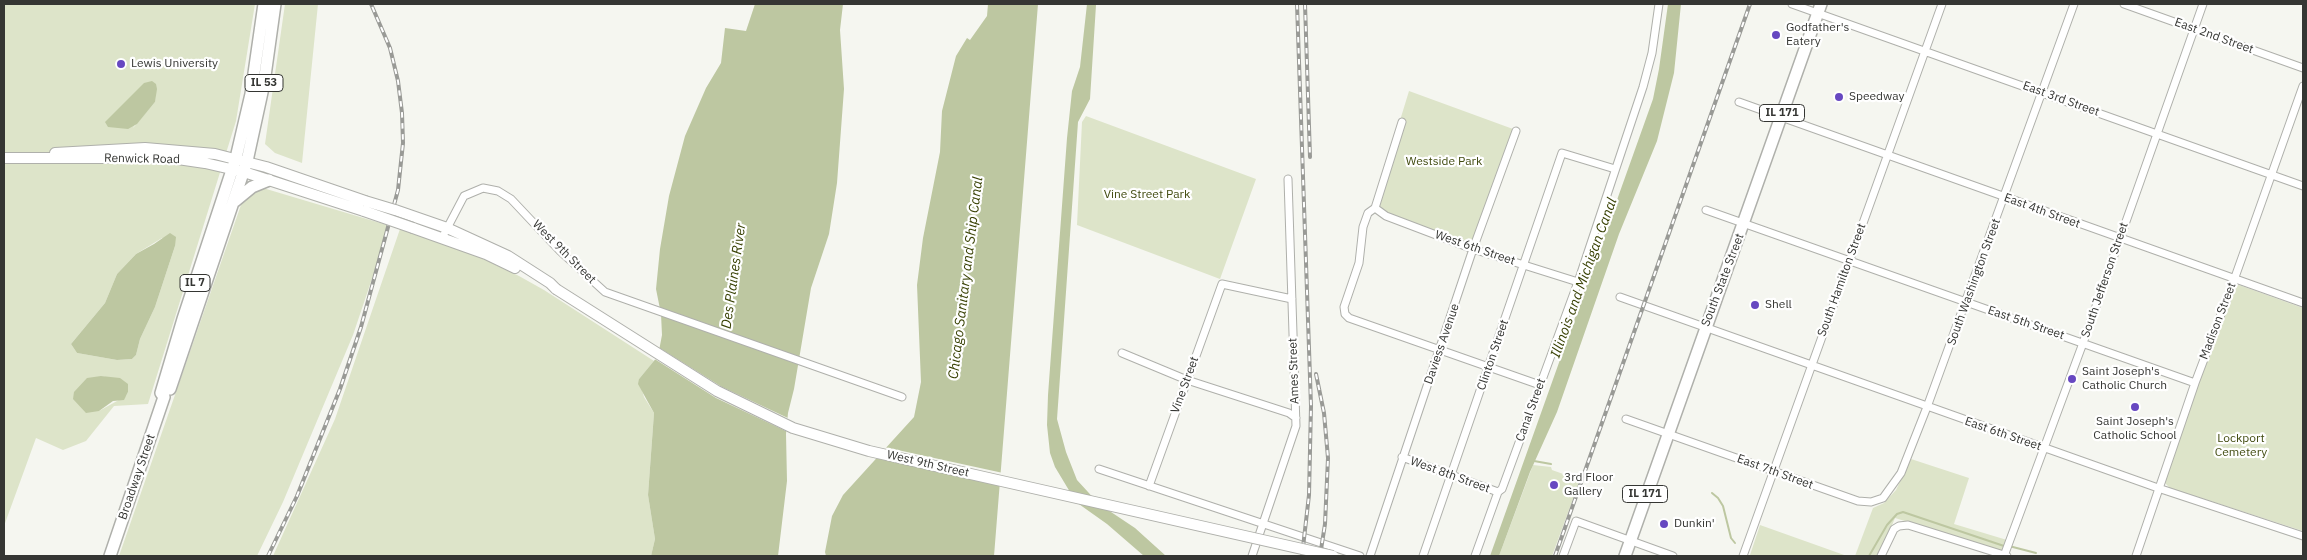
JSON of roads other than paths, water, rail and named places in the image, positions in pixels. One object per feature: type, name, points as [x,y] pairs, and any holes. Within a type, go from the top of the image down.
[{"type":"main road","name":"IL 53","points":[[240,165],[264,4]]},
{"type":"main road","name":"IL 53","points":[[240,165],[263,90],[275,4]]},
{"type":"main road","name":"South State Street","points":[[1625,556],[1667,432],[1744,223],[1819,9]]},
{"type":"main road","name":"Renwick Road","points":[[4,158],[40,157],[45,154],[145,148],[192,150],[240,165]]},
{"type":"main road","name":"West 9th Street","points":[[240,165],[269,180],[364,206],[415,217],[444,233],[508,256],[550,283],[556,289],[717,391],[793,428],[870,450],[1333,556]]},
{"type":"main road","name":"West 9th Street","points":[[240,165],[364,206],[413,228],[444,233]]},
{"type":"main road","name":"Broadway Street","points":[[110,556],[164,397],[169,395],[235,201],[240,165]]},
{"type":"main road","name":"Broadway Street","points":[[164,397],[161,393],[178,338],[240,165]]},
{"type":"main road","points":[[235,201],[252,187],[269,180]]},
{"type":"street","name":"Canal Street","points":[[1475,556],[1498,492],[1502,489],[1578,282],[1644,87],[1652,53],[1659,4]]},
{"type":"street","name":"East 3rd Street","points":[[1792,4],[1819,9],[1925,52],[2303,186]]},
{"type":"street","name":"South Hamilton Street","points":[[1742,556],[1942,4]]},
{"type":"street","name":"South Washington Street","points":[[1883,498],[1901,473],[1927,407],[1967,302],[2040,92],[2074,4]]},
{"type":"street","name":"East 2nd Street","points":[[2124,4],[2303,68]]},
{"type":"street","name":"South Jefferson Street","points":[[2005,556],[2083,343],[2203,4]]},
{"type":"street","name":"Madison Street","points":[[2136,556],[2195,383],[2303,86]]},
{"type":"street","name":"East 4th Street","points":[[1739,102],[2303,303]]},
{"type":"street","points":[[1402,122],[1375,208],[1368,213],[1359,263],[1344,307],[1345,314],[1350,318],[1540,385]]},
{"type":"street","name":"Daviess Avenue","points":[[1370,556],[1402,457],[1516,132]]},
{"type":"street","name":"Clinton Street","points":[[1423,556],[1562,154],[1615,169]]},
{"type":"street","name":"Ames Street","points":[[1252,556],[1296,426],[1288,179]]},
{"type":"street","name":"West 9th Street","points":[[444,233],[464,196],[483,188],[498,191],[511,199],[560,251],[605,292],[902,398]]},
{"type":"street","name":"West 6th Street","points":[[1375,208],[1386,216],[1474,249],[1578,282]]},
{"type":"street","name":"East 5th Street","points":[[1706,210],[2195,383]]},
{"type":"street","name":"Vine Street","points":[[1149,486],[1222,284],[1292,299]]},
{"type":"street","points":[[1620,297],[1705,328]]},
{"type":"street","name":"East 6th Street","points":[[1705,328],[2158,488],[2303,536]]},
{"type":"street","points":[[1122,353],[1187,380],[1289,413],[1296,418]]},
{"type":"street","name":"East 7th Street","points":[[1626,419],[1858,501],[1871,502],[1883,498]]},
{"type":"street","name":"West 8th Street","points":[[1402,457],[1498,492]]},
{"type":"street","points":[[1098,469],[1360,556]]},
{"type":"street","points":[[1564,556],[1576,521],[1673,556]]},
{"type":"street","points":[[1881,556],[1890,535],[1899,526],[1914,526],[2005,556]]},
{"type":"water","name":"Des Plaines River","points":[[755,4],[843,4],[840,30],[844,89],[837,183],[829,234],[811,288],[794,389],[788,413],[786,434],[787,481],[778,556],[651,556],[655,539],[648,495],[654,413],[638,384],[639,379],[658,356],[662,335],[661,314],[656,289],[660,249],[669,196],[685,136],[706,88],[721,63],[725,28],[746,31]]},
{"type":"water","name":"Chicago Sanitary and Ship Canal","points":[[988,4],[1038,4],[994,556],[826,556],[825,552],[832,516],[843,495],[914,417],[921,382],[917,285],[923,238],[940,152],[942,111],[956,56],[967,38],[970,40],[987,16]]},
{"type":"water","points":[[1087,4],[1099,4],[1096,5],[1090,99],[1078,122],[1057,419],[1066,452],[1077,480],[1099,504],[1135,528],[1166,556],[1144,556],[1107,524],[1076,502],[1055,467],[1050,453],[1047,425],[1048,395],[1067,138],[1072,91],[1080,67]]},
{"type":"water","name":"Illinois and Michigan Canal","points":[[1668,4],[1681,4],[1674,73],[1657,141],[1619,234],[1557,412],[1530,472],[1499,556],[1490,556],[1653,99]]},
{"type":"water","points":[[152,81],[156,84],[157,89],[155,102],[137,124],[128,129],[108,127],[105,122],[144,83]]},
{"type":"water","points":[[170,233],[176,237],[175,246],[155,307],[140,339],[136,355],[132,359],[117,360],[77,353],[71,344],[105,303],[117,274],[136,254]]},
{"type":"water","points":[[101,376],[120,378],[128,384],[128,392],[124,400],[113,401],[99,411],[86,413],[73,399],[74,392],[87,378]]},
{"type":"waterway","points":[[1534,461],[1551,464]]},
{"type":"waterway","points":[[1712,493],[1723,506],[1731,538],[1735,543]]},
{"type":"waterway","points":[[1869,556],[1887,525],[1897,514],[1903,512],[2004,546]]},
{"type":"waterway","points":[[2009,546],[2036,553]]},
{"type":"railway","points":[[268,556],[297,496],[340,389],[361,327],[398,190],[403,143],[398,81],[390,48],[371,4]]},
{"type":"railway","points":[[1297,4],[1311,406],[1309,495],[1302,556]]},
{"type":"railway","points":[[1305,4],[1310,157]]},
{"type":"railway","points":[[1555,556],[1750,4]]},
{"type":"railway","points":[[1316,374],[1324,413],[1328,458],[1325,524],[1320,556]]},
{"type":"place","name":"Godfather's Eatery","points":[[1776,35]]},
{"type":"place","name":"Lewis University","points":[[121,64]]},
{"type":"place","name":"Speedway","points":[[1839,97]]},
{"type":"place","name":"Shell","points":[[1755,305]]},
{"type":"place","name":"Saint Joseph's Catholic Church","points":[[2072,379]]},
{"type":"place","name":"Saint Joseph's Catholic School","points":[[2135,407]]},
{"type":"place","name":"3rd Floor Gallery","points":[[1554,485]]},
{"type":"place","name":"Dunkin'","points":[[1664,524]]},
{"type":"park label","name":"Westside Park","points":[[1444,162]]},
{"type":"park label","name":"Vine Street Park","points":[[1147,195]]},
{"type":"park label","name":"Lockport Cemetery","points":[[2241,446]]}]
